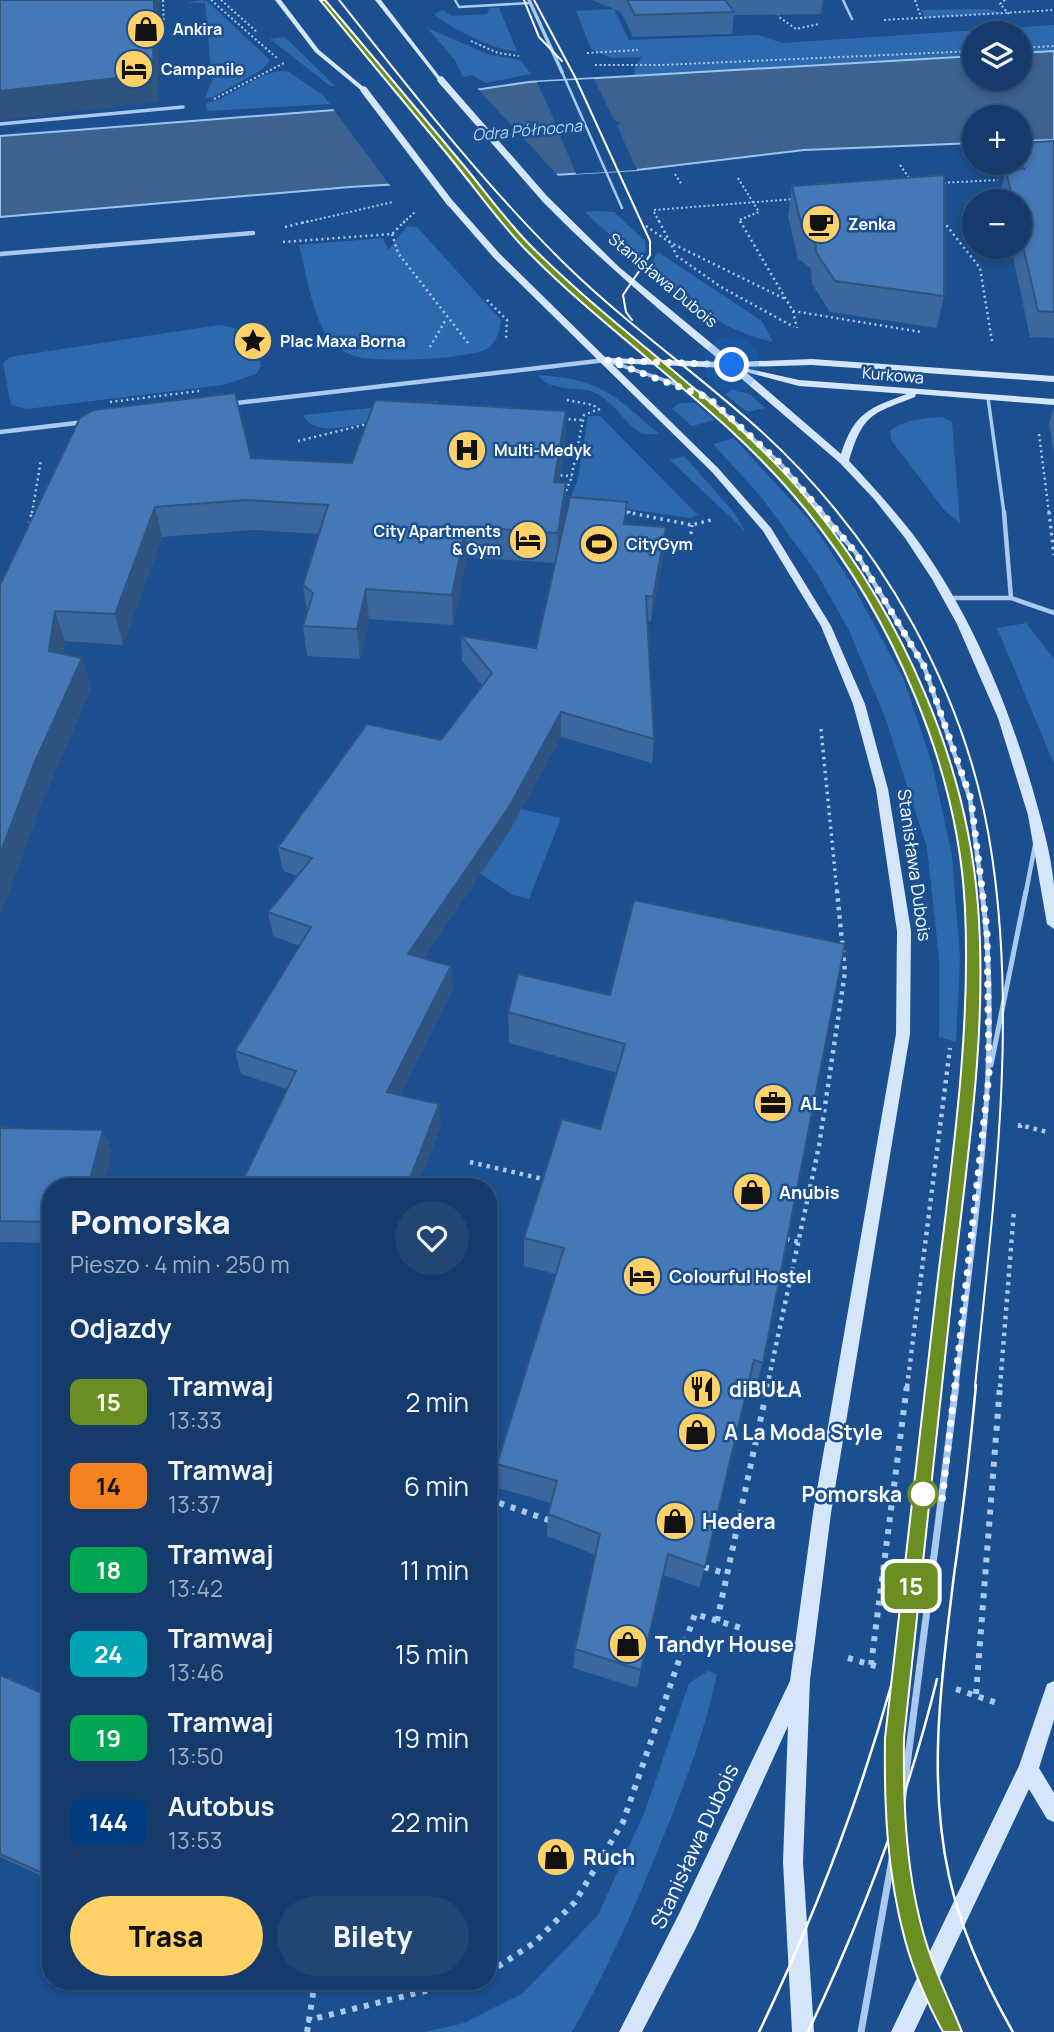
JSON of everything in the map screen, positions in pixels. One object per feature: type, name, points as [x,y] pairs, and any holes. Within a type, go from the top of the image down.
[{"type":"main road","name":"Stanisława Dubois","points":[[278,0],[317,51],[364,90],[450,203],[497,256],[607,360],[736,492],[767,530],[810,595],[846,673],[872,745],[904,930],[903,1034],[822,1513],[800,1680],[793,1862],[803,2032]]},
{"type":"main road","name":"Stanisława Dubois","points":[[378,0],[441,80],[545,199],[630,282],[844,461],[877,497],[950,598],[1007,733],[1037,833],[1054,925]]},
{"type":"main road","name":"Kurkowa","points":[[607,360],[732,365],[813,362],[1054,379]]},
{"type":"main road","name":"Kurkowa","points":[[732,365],[772,379],[799,383],[1054,402]]},
{"type":"main road","points":[[844,461],[857,422],[869,411],[918,393]]},
{"type":"main road","name":"Stanisława Dubois","points":[[630,2032],[687,1922],[800,1680]]},
{"type":"main road","points":[[902,2032],[1028,1769],[1054,1690]]},
{"type":"main road","points":[[1028,1769],[1054,1812]]},
{"type":"street","points":[[530,2],[562,72]]},
{"type":"street","points":[[0,124],[183,107]]},
{"type":"street","points":[[0,254],[253,233]]},
{"type":"street","points":[[218,406],[534,366],[607,360]]},
{"type":"street","points":[[0,432],[99,420]]},
{"type":"lane","points":[[455,0],[459,7],[530,2]]},
{"type":"lane","points":[[843,0],[852,19]]},
{"type":"lane","points":[[562,72],[622,208]]},
{"type":"lane","points":[[607,360],[702,393],[744,428],[780,463],[856,553],[924,666],[971,799],[987,930],[989,1075]]},
{"type":"lane","points":[[988,398],[1008,540],[1011,598]]},
{"type":"lane","points":[[950,598],[1011,598],[1054,612]]},
{"type":"lane","points":[[861,2032],[880,1943],[910,1761],[989,1075],[1037,833]]},
{"type":"path","points":[[163,0],[164,34]]},
{"type":"path","points":[[211,0],[293,71]]},
{"type":"path","points":[[775,0],[779,17],[796,29],[852,19],[922,20],[1054,10]]},
{"type":"path","points":[[915,0],[922,20]]},
{"type":"path","points":[[993,0],[1009,13]]},
{"type":"path","points":[[1000,4],[1005,0]]},
{"type":"path","points":[[463,37],[498,53],[526,55]]},
{"type":"path","points":[[1032,47],[1054,46]]},
{"type":"path","points":[[579,53],[638,50]]},
{"type":"path","points":[[594,65],[662,65],[962,52]]},
{"type":"path","points":[[183,107],[219,97],[283,63],[293,61]]},
{"type":"path","points":[[900,165],[914,184]]},
{"type":"path","points":[[675,174],[682,185]]},
{"type":"path","points":[[738,178],[759,212],[740,220],[793,311],[801,338]]},
{"type":"path","points":[[938,183],[998,180]]},
{"type":"path","points":[[795,200],[653,210],[677,256],[721,287],[797,328]]},
{"type":"path","points":[[253,233],[393,202]]},
{"type":"path","points":[[412,204],[413,212],[420,222]]},
{"type":"path","points":[[934,210],[980,268],[988,330],[993,344],[980,342]]},
{"type":"path","points":[[253,233],[280,242],[392,234],[413,212],[423,211]]},
{"type":"path","points":[[392,234],[392,247],[418,275],[445,321],[472,346]]},
{"type":"path","points":[[669,242],[785,299]]},
{"type":"path","points":[[486,299],[507,320],[506,339],[502,347]]},
{"type":"path","points":[[793,311],[928,333]]},
{"type":"path","points":[[560,399],[593,405],[607,418]]},
{"type":"path","points":[[597,401],[604,405]]},
{"type":"path","points":[[559,506],[572,476],[584,415],[599,410]]},
{"type":"path","points":[[555,419],[583,420]]},
{"type":"path","points":[[298,441],[379,421]]},
{"type":"path","points":[[29,533],[46,427]]},
{"type":"path","points":[[1038,428],[1054,555]]},
{"type":"path","points":[[545,475],[572,476]]},
{"type":"path","points":[[614,509],[692,525],[711,520]]},
{"type":"path","points":[[703,511],[720,528]]},
{"type":"path","points":[[691,534],[692,525]]},
{"type":"path","points":[[717,1621],[818,1146],[845,972],[821,730]]},
{"type":"path","points":[[871,1665],[950,1048]]},
{"type":"path","points":[[1020,1136],[1020,1125],[1047,1132]]},
{"type":"path","points":[[470,1162],[549,1181]]},
{"type":"path","points":[[976,1694],[1015,1199]]},
{"type":"path","points":[[786,1239],[799,1242]]},
{"type":"path","points":[[497,1502],[551,1521]]},
{"type":"path","points":[[704,1567],[727,1574]]},
{"type":"path","points":[[497,1967],[534,1942],[575,1902],[623,1822],[695,1615],[741,1628]]},
{"type":"path","points":[[848,1658],[882,1668]]},
{"type":"path","points":[[956,1689],[997,1703]]},
{"type":"path","points":[[307,2032],[314,1990]]},
{"type":"path","points":[[309,2020],[429,1990]]},
{"type":"shaded area","points":[[202,0],[208,2],[270,60],[263,69],[213,97],[205,98],[212,80],[205,3],[187,3]]},
{"type":"shaded area","points":[[489,8],[499,8],[517,51],[473,38],[434,14],[442,10],[452,16],[487,14]]},
{"type":"shaded area","points":[[614,9],[629,40],[759,35],[782,43],[962,31],[962,57],[635,76],[634,68],[642,57],[611,58],[591,49],[576,11]]},
{"type":"shaded area","points":[[986,9],[1005,13],[925,18],[921,10]]},
{"type":"shaded area","points":[[1054,25],[1054,51],[1032,52],[1032,26]]},
{"type":"shaded area","points":[[427,28],[490,55],[520,60],[531,74],[486,83],[472,75],[463,77],[455,60]]},
{"type":"shaded area","points":[[285,37],[335,86],[330,86],[270,39]]},
{"type":"shaded area","points":[[289,72],[323,95],[330,104],[207,111],[206,103],[226,96],[263,76]]},
{"type":"shaded area","points":[[585,212],[614,212],[645,241],[646,250],[639,262]]},
{"type":"shaded area","points":[[407,226],[417,227],[501,320],[498,336],[488,348],[443,358],[365,358],[337,347],[328,337],[316,313],[299,245],[383,238],[388,250]]},
{"type":"shaded area","points":[[658,252],[762,321],[773,342],[721,323],[676,292],[647,269]]},
{"type":"shaded area","points":[[219,325],[245,332],[253,341],[261,366],[256,374],[223,385],[27,409],[11,405],[3,363],[10,357]]},
{"type":"shaded area","points":[[538,375],[577,380],[605,391],[659,434],[642,434],[598,394],[548,384]]},
{"type":"shaded area","points":[[732,390],[750,394],[765,408],[747,412],[725,394]]},
{"type":"shaded area","points":[[438,401],[433,419],[387,418],[330,428],[310,423],[303,415]]},
{"type":"shaded area","points":[[679,403],[695,403],[715,420],[692,426],[672,409]]},
{"type":"shaded area","points":[[588,416],[600,416],[698,515],[690,518],[569,501],[578,479]]},
{"type":"shaded area","points":[[942,417],[952,422],[960,523],[945,511],[891,440],[890,431],[902,424]]},
{"type":"shaded area","points":[[734,438],[812,523],[855,589],[904,680],[932,764],[952,855],[960,958],[956,1042],[939,1037],[939,958],[927,848],[886,720],[849,630],[816,572],[762,498],[713,444]]},
{"type":"shaded area","points":[[684,456],[732,510],[746,532],[670,460]]},
{"type":"shaded area","points":[[1026,623],[1054,659],[1054,764],[997,628]]},
{"type":"shaded area","points":[[482,801],[561,818],[529,899],[513,895],[456,858]]},
{"type":"shaded area","points":[[708,1671],[717,1674],[706,1720],[683,1787],[628,1921],[572,2032],[425,2032],[464,2023],[523,1993],[598,1915],[645,1811],[689,1683]]},
{"type":"water","name":"Odra Północna","points":[[1054,51],[1054,140],[1032,141],[1032,105],[962,105],[962,144],[804,150],[637,170],[350,187],[0,217],[0,136],[347,109],[529,82],[962,57],[962,91],[1032,91],[1032,52]]},
{"type":"pier","points":[[594,79],[614,120],[621,123],[617,126],[637,170],[576,174],[557,128],[548,126],[555,122],[537,82]]},
{"type":"pier","points":[[477,88],[561,179],[392,188],[331,106]]},
{"type":"building","points":[[0,0],[154,0],[153,74],[0,91]]},
{"type":"building","points":[[627,0],[725,0],[734,12],[635,15]]},
{"type":"building","points":[[1054,141],[1054,312],[1038,311],[1026,259],[1032,259],[1032,189],[1010,189],[1007,175],[1032,175],[1032,142]]},
{"type":"building","points":[[944,175],[944,296],[835,281],[816,252],[815,237],[802,228],[792,186]]},
{"type":"building","points":[[235,393],[251,458],[352,463],[375,400],[566,411],[554,482],[566,483],[558,533],[466,527],[452,595],[366,589],[357,629],[303,626],[313,593],[303,585],[328,505],[247,500],[155,507],[115,614],[55,611],[49,651],[82,658],[34,764],[0,854],[0,585],[80,418],[94,410]]},
{"type":"building","points":[[570,497],[627,502],[624,524],[666,527],[653,597],[646,596],[654,739],[561,712],[509,807],[408,954],[451,966],[387,1092],[439,1104],[410,1178],[244,1178],[296,1071],[235,1051],[311,927],[268,912],[312,858],[278,847],[367,724],[441,740],[492,673],[461,636],[536,648]]},
{"type":"building","points":[[634,900],[845,944],[763,1363],[754,1360],[705,1567],[668,1554],[641,1670],[575,1649],[600,1534],[548,1514],[557,1481],[497,1464],[564,1248],[524,1238],[562,1119],[600,1129],[625,1044],[508,1012],[518,974],[610,995]]},
{"type":"building","points":[[0,1128],[103,1130],[90,1178],[42,1178],[42,1222],[0,1221]]},
{"type":"building","points":[[0,1675],[42,1693],[42,1873],[0,1854]]},
{"type":"tram line","points":[[323,0],[481,195],[537,258],[589,307],[752,445],[797,492],[838,543],[873,598],[904,656],[929,717],[949,779],[964,843],[974,941],[974,1008],[969,1076],[934,1387]]},
{"type":"tram line","name":"15","points":[[323,0],[501,219],[528,248],[584,302],[756,449],[807,505],[842,551],[879,609],[925,706],[957,808],[972,905],[972,1048],[894,1738],[895,1829],[905,1894],[915,1941],[951,2032]]},
{"type":"tram line","points":[[339,0],[449,137],[537,236],[591,289],[738,411],[805,475],[845,522],[881,572],[913,625],[940,680],[963,737],[980,796],[992,856],[1003,988],[1000,1121],[975,1387]]},
{"type":"tram line","points":[[524,0],[539,37],[562,61]]},
{"type":"tram line","points":[[534,0],[575,77],[650,241],[650,255],[623,295],[626,312],[632,320]]},
{"type":"tram line","points":[[896,1817],[894,1738],[935,1385]]},
{"type":"tram line","points":[[976,1385],[941,1687],[939,1801],[942,1839],[960,1917],[984,1976],[1013,2032]]},
{"type":"tram line","points":[[759,2032],[834,1858],[893,1679]]},
{"type":"tram line","points":[[896,1817],[937,1679]]},
{"type":"tram line","points":[[808,2032],[865,1903],[896,1817]]},
{"type":"tram line","points":[[896,1817],[904,1889],[912,1926],[922,1963],[951,2032]]},
{"type":"place","name":"Ankira","points":[[146,29]]},
{"type":"place","name":"Campanile","points":[[134,69]]},
{"type":"place","name":"Zenka","points":[[821,224]]},
{"type":"place","name":"Plac Maxa Borna","points":[[253,341]]},
{"type":"place","name":"Multi-Medyk","points":[[467,450]]},
{"type":"place","name":"City Apartments & Gym","points":[[528,540]]},
{"type":"place","name":"CityGym","points":[[599,544]]},
{"type":"place","name":"AL","points":[[773,1103]]},
{"type":"place","name":"Anubis","points":[[752,1192]]},
{"type":"place","name":"Colourful Hostel","points":[[642,1276]]},
{"type":"place","name":"diBUŁA","points":[[702,1389]]},
{"type":"place","name":"A La Moda Style","points":[[697,1432]]},
{"type":"place","name":"Pomorska","points":[[923,1494]]},
{"type":"place","name":"Hedera","points":[[675,1521]]},
{"type":"place","name":"Tandyr House","points":[[628,1644]]},
{"type":"place","name":"Ruch","points":[[556,1857]]},
{"type":"route","points":[[732,365],[607,360],[702,393],[709,398],[780,463],[856,553],[924,666],[971,799],[987,930],[989,1075],[942,1502],[923,1494]]}]
